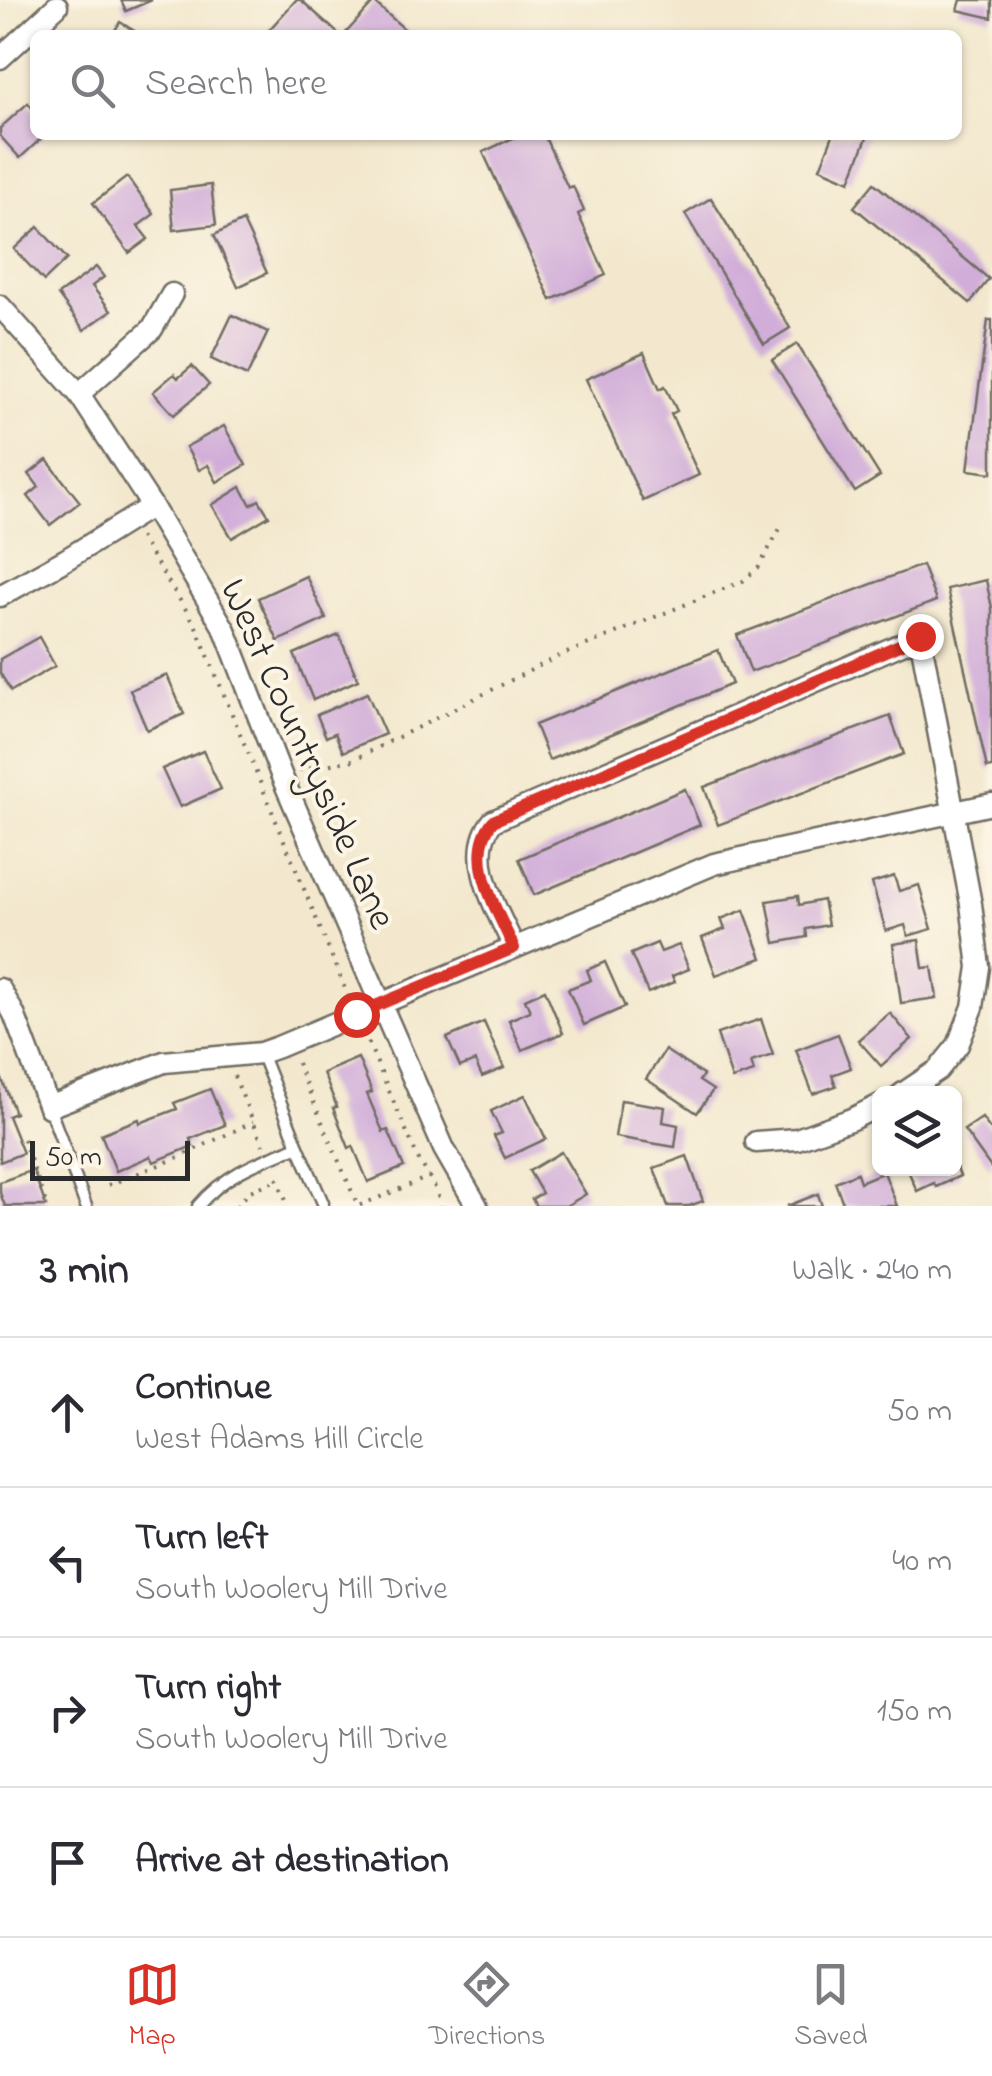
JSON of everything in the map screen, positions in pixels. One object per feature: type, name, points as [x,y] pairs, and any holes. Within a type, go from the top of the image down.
[{"type":"street","points":[[31,30],[57,6]]},
{"type":"street","points":[[0,58],[30,31]]},
{"type":"street","points":[[79,394],[152,329],[172,294]]},
{"type":"street","name":"West Countryside Lane","points":[[0,306],[79,394],[152,506],[225,630],[282,776],[444,1150],[477,1206]]},
{"type":"street","points":[[0,596],[152,506]]},
{"type":"street","points":[[514,948],[480,858],[482,840],[493,821],[920,636],[971,904],[979,967],[973,1007],[958,1045],[938,1070],[914,1086]]},
{"type":"street","points":[[0,989],[14,1014],[50,1107],[164,1062],[261,1053],[714,864],[992,804]]},
{"type":"street","points":[[756,1142],[797,1140],[872,1109]]},
{"type":"lane","points":[[261,1053],[323,1203]]},
{"type":"lane","points":[[50,1107],[86,1206]]},
{"type":"lane","points":[[198,1206],[212,1188],[229,1176],[298,1146]]},
{"type":"path","points":[[303,768],[353,760],[556,657],[743,580],[759,566],[783,524]]},
{"type":"path","points":[[138,535],[195,624],[348,995]]},
{"type":"path","points":[[365,1034],[441,1206]]},
{"type":"path","points":[[297,1063],[358,1206],[429,1176]]},
{"type":"path","points":[[234,1076],[263,1145]]},
{"type":"path","points":[[108,1184],[177,1158],[253,1122]]},
{"type":"path","points":[[23,1139],[48,1206]]},
{"type":"path","points":[[272,1168],[288,1206]]},
{"type":"path","points":[[237,1206],[250,1191],[278,1180]]},
{"type":"building","points":[[121,0],[152,0],[126,11]]},
{"type":"building","points":[[296,0],[301,0],[334,30],[269,30]]},
{"type":"building","points":[[961,0],[992,0],[992,18],[958,10]]},
{"type":"building","points":[[374,2],[405,30],[349,30]]},
{"type":"building","points":[[120,22],[133,30],[115,30]]},
{"type":"building","points":[[28,103],[30,140],[40,140],[20,158],[0,136],[0,128]]},
{"type":"building","points":[[508,140],[546,140],[568,188],[573,186],[584,211],[578,214],[606,275],[551,300],[483,152]]},
{"type":"building","points":[[831,140],[866,140],[850,181],[820,168]]},
{"type":"building","points":[[127,177],[154,214],[138,226],[148,239],[129,253],[93,203]]},
{"type":"building","points":[[874,183],[989,279],[970,303],[854,207]]},
{"type":"building","points":[[211,185],[216,225],[174,230],[170,190]]},
{"type":"building","points":[[711,198],[790,328],[764,344],[685,214]]},
{"type":"building","points":[[243,221],[267,273],[238,287],[214,235]]},
{"type":"building","points":[[38,227],[67,259],[44,281],[14,249]]},
{"type":"building","points":[[96,267],[104,277],[92,286],[111,311],[84,330],[58,295]]},
{"type":"building","points":[[232,315],[268,332],[247,376],[211,359]]},
{"type":"building","points":[[988,320],[992,320],[992,473],[968,470]]},
{"type":"building","points":[[797,344],[880,476],[855,492],[772,360]]},
{"type":"building","points":[[644,353],[660,389],[665,386],[677,411],[671,414],[699,475],[643,501],[586,379]]},
{"type":"building","points":[[192,366],[209,385],[174,415],[153,392],[174,374],[178,378]]},
{"type":"building","points":[[224,426],[246,465],[217,482],[208,465],[199,470],[186,447]]},
{"type":"building","points":[[47,460],[80,502],[50,525],[28,496],[39,487],[29,474]]},
{"type":"building","points":[[241,487],[251,505],[259,500],[269,516],[232,538],[212,505]]},
{"type":"building","points":[[922,565],[936,601],[751,672],[737,635]]},
{"type":"building","points":[[306,576],[326,619],[278,641],[258,598]]},
{"type":"building","points":[[986,580],[992,608],[992,767],[987,768],[947,589]]},
{"type":"building","points":[[339,635],[358,680],[313,700],[294,654]]},
{"type":"building","points":[[39,637],[55,666],[11,691],[0,673],[0,659]]},
{"type":"building","points":[[718,650],[732,684],[549,760],[535,725]]},
{"type":"building","points":[[167,675],[184,714],[147,730],[130,690]]},
{"type":"building","points":[[367,693],[385,734],[343,752],[335,733],[326,737],[317,715]]},
{"type":"building","points":[[890,716],[904,754],[718,825],[704,787]]},
{"type":"building","points":[[203,751],[221,789],[180,807],[162,769]]},
{"type":"building","points":[[685,789],[700,825],[534,895],[519,859]]},
{"type":"building","points":[[894,876],[899,891],[919,885],[932,929],[908,936],[905,925],[886,931],[872,883]]},
{"type":"building","points":[[798,896],[799,905],[823,900],[828,925],[806,929],[807,937],[775,943],[767,901]]},
{"type":"building","points":[[744,910],[762,958],[716,975],[702,938],[725,929],[721,919]]},
{"type":"building","points":[[919,940],[923,968],[932,967],[937,998],[901,1003],[893,944]]},
{"type":"building","points":[[657,943],[661,952],[679,945],[689,969],[672,976],[675,982],[648,993],[631,954]]},
{"type":"building","points":[[605,962],[625,1007],[584,1025],[568,989],[591,980],[587,970]]},
{"type":"building","points":[[545,990],[563,1033],[522,1050],[509,1020],[530,1011],[525,999]]},
{"type":"building","points":[[890,1013],[912,1039],[881,1066],[858,1040]]},
{"type":"building","points":[[761,1019],[773,1055],[751,1062],[754,1072],[732,1079],[717,1034]]},
{"type":"building","points":[[484,1022],[504,1068],[482,1077],[475,1061],[460,1067],[447,1038]]},
{"type":"building","points":[[838,1034],[851,1068],[832,1075],[836,1086],[813,1094],[796,1050]]},
{"type":"building","points":[[665,1050],[703,1075],[699,1081],[713,1090],[697,1113],[646,1079]]},
{"type":"building","points":[[358,1058],[383,1132],[388,1130],[404,1167],[368,1182],[353,1146],[349,1148],[323,1073]]},
{"type":"building","points":[[0,1074],[15,1113],[8,1116],[23,1153],[0,1162]]},
{"type":"building","points":[[210,1089],[225,1125],[190,1139],[193,1146],[154,1162],[151,1156],[116,1171],[101,1134],[177,1109],[174,1103]]},
{"type":"building","points":[[525,1095],[546,1139],[505,1158],[494,1136],[502,1133],[491,1111]]},
{"type":"building","points":[[621,1100],[665,1107],[663,1122],[678,1125],[675,1147],[615,1137]]},
{"type":"building","points":[[982,1118],[992,1128],[992,1169],[964,1130]]},
{"type":"building","points":[[561,1152],[586,1194],[566,1206],[536,1206],[532,1199],[542,1193],[529,1171]]},
{"type":"building","points":[[687,1156],[703,1201],[668,1206],[654,1168]]},
{"type":"building","points":[[33,1170],[46,1206],[5,1206],[0,1182]]},
{"type":"building","points":[[857,1173],[860,1182],[886,1176],[897,1206],[844,1206],[835,1182]]},
{"type":"building","points":[[910,1176],[960,1176],[936,1187],[934,1183],[917,1191]]},
{"type":"building","points":[[818,1194],[822,1206],[787,1206]]},
{"type":"route","points":[[356,1014],[514,948],[480,858],[482,840],[493,821],[920,636]]}]
